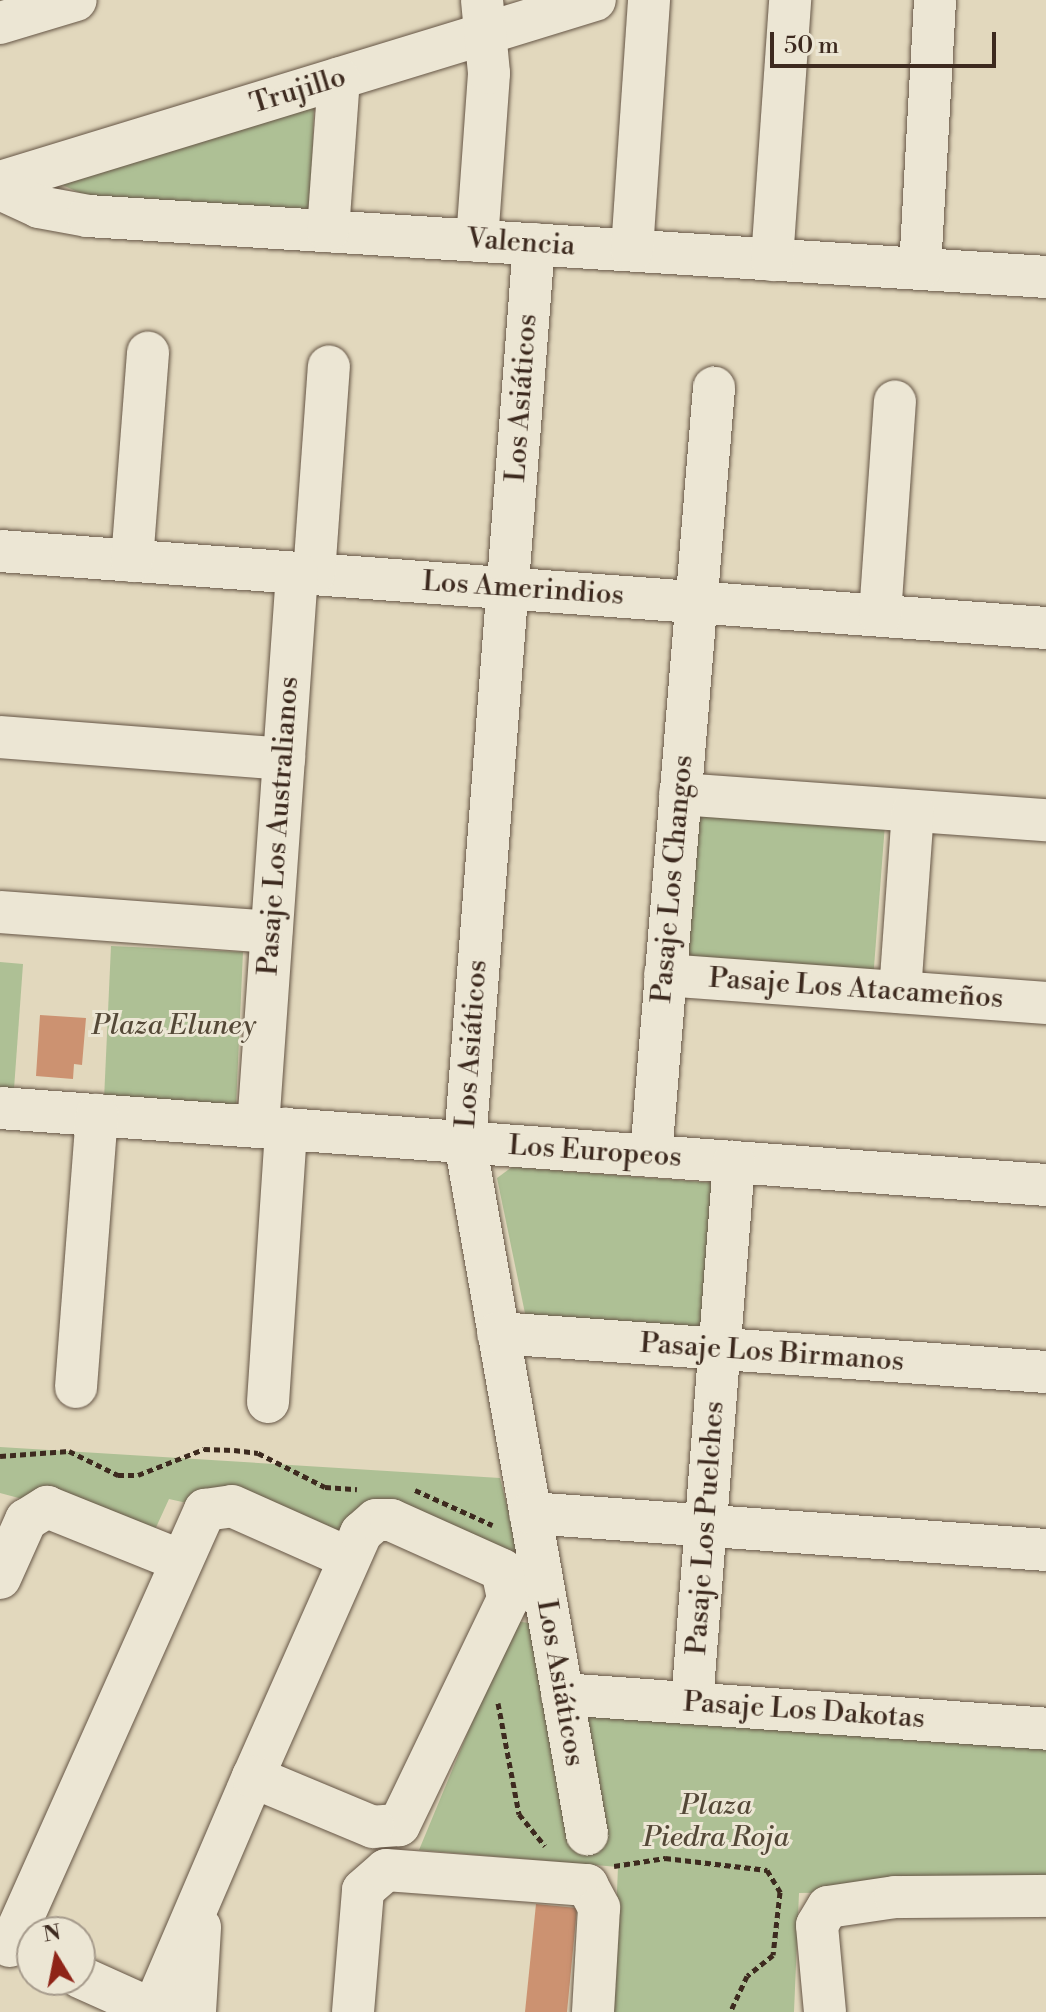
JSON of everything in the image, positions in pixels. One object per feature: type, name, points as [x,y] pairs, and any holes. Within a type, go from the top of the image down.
[{"type":"street","points":[[0,23],[76,0]]},
{"type":"street","name":"Trujillo","points":[[0,182],[339,78],[484,16],[595,0]]},
{"type":"street","points":[[632,250],[649,0]]},
{"type":"street","points":[[772,260],[790,0]]},
{"type":"street","points":[[920,269],[935,0]]},
{"type":"street","points":[[477,241],[484,16]]},
{"type":"street","points":[[328,231],[339,78]]},
{"type":"street","name":"Valencia","points":[[0,189],[64,213],[1046,277]]},
{"type":"street","name":"Los Asiáticos","points":[[534,244],[465,1142],[587,1834]]},
{"type":"street","points":[[132,561],[148,353]]},
{"type":"street","name":"Pasaje Los Australianos","points":[[268,1402],[271,932],[284,759],[329,367]]},
{"type":"street","name":"Pasaje Los Changos","points":[[651,1156],[714,388]]},
{"type":"street","points":[[880,615],[895,402]]},
{"type":"street","name":"Los Amerindios","points":[[0,551],[1046,628]]},
{"type":"street","points":[[0,737],[284,759]]},
{"type":"street","points":[[680,794],[1046,820]]},
{"type":"street","points":[[900,992],[913,811]]},
{"type":"street","points":[[0,912],[271,932]]},
{"type":"street","name":"Pasaje Los Atacameños","points":[[665,975],[1046,1003]]},
{"type":"street","name":"Los Europeos","points":[[0,1108],[1046,1185]]},
{"type":"street","points":[[76,1387],[97,1115]]},
{"type":"street","name":"Pasaje Los Puelches","points":[[692,1703],[734,1162]]},
{"type":"street","name":"Pasaje Los Birmanos","points":[[498,1333],[1046,1372]]},
{"type":"street","points":[[14,1948],[199,1517],[223,1504],[349,1558]]},
{"type":"street","points":[[0,1578],[9,1534],[31,1514],[55,1508],[179,1560]]},
{"type":"street","points":[[530,1513],[1046,1550]]},
{"type":"street","points":[[96,1984],[155,2011],[253,1777],[349,1558],[367,1526],[391,1520],[502,1570],[510,1592],[399,1825],[373,1827],[253,1777]]},
{"type":"street","name":"Pasaje Los Dakotas","points":[[562,1694],[1046,1729]]},
{"type":"street","points":[[353,2012],[363,1890],[386,1870],[587,1885],[599,1908],[593,2012]]},
{"type":"street","points":[[825,2012],[817,1925],[828,1907],[895,1897],[1046,1896]]},
{"type":"street","points":[[195,2012],[201,1898]]},
{"type":"green space","points":[[314,103],[311,209],[89,197],[49,179]]},
{"type":"green space","points":[[692,809],[885,824],[873,980],[680,966]]},
{"type":"green space","name":"Plaza Eluney","points":[[111,946],[243,952],[236,1106],[104,1100]]},
{"type":"green space","points":[[0,962],[23,964],[14,1089],[0,1088]]},
{"type":"green space","points":[[512,1167],[715,1183],[702,1338],[527,1323],[497,1178]]},
{"type":"green space","points":[[0,1447],[500,1478],[519,1553],[379,1505],[339,1537],[169,1499],[153,1534],[0,1493]]},
{"type":"green space","name":"Plaza Piedra Roja","points":[[514,1621],[537,1624],[547,1701],[1046,1741],[1046,1889],[799,1893],[794,2012],[612,2012],[618,1867],[419,1850]]},
{"type":"building","points":[[40,1015],[86,1018],[82,1065],[74,1064],[73,1079],[36,1076]]},
{"type":"building","points":[[536,1904],[577,1908],[567,2012],[525,2012]]}]
